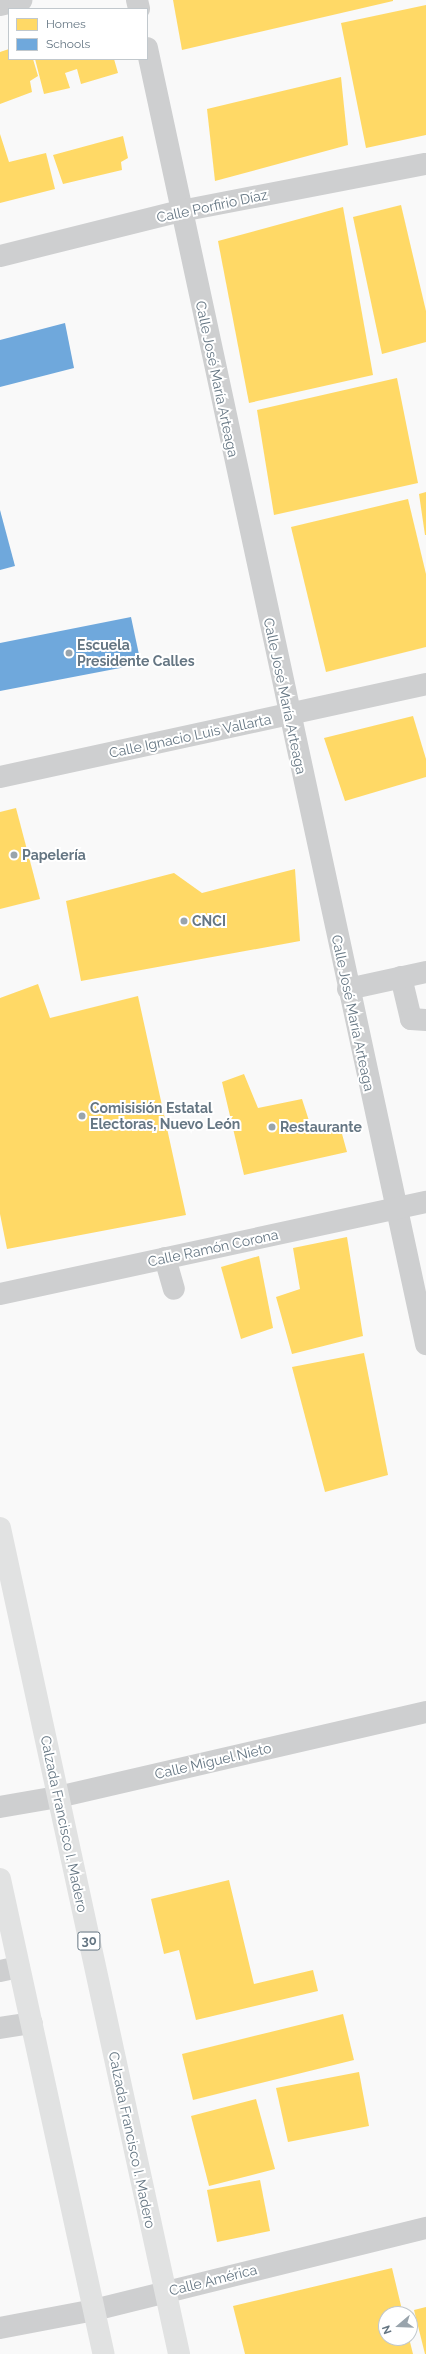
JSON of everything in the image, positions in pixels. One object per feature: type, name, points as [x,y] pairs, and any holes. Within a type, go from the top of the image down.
[{"type":"main road","name":"Calzada Francisco I. Madero","points":[[0,1528],[179,2354]]},
{"type":"main road","points":[[0,1879],[9,1969],[32,2023],[104,2354]]},
{"type":"street","points":[[0,5],[21,0]]},
{"type":"street","name":"Calle José María Arteaga","points":[[148,53],[288,715],[426,1344]]},
{"type":"street","name":"Calle Porfirio Díaz","points":[[0,256],[181,211],[426,164]]},
{"type":"street","name":"Calle Ignacio Luis Vallarta","points":[[0,777],[426,684]]},
{"type":"street","points":[[348,989],[426,972]]},
{"type":"street","points":[[401,977],[411,1020],[426,1020]]},
{"type":"street","name":"Calle Ramón Corona","points":[[0,1294],[426,1202]]},
{"type":"street","points":[[165,1258],[174,1289]]},
{"type":"street","name":"Calle Miguel Nieto","points":[[0,1807],[58,1798],[426,1712]]},
{"type":"street","points":[[0,2028],[32,2023]]},
{"type":"street","name":"Calle América","points":[[0,2328],[94,2310],[426,2228]]},
{"type":"building: Homes","points":[[173,0],[393,0],[393,1],[182,50]]},
{"type":"building: Homes","points":[[426,5],[426,135],[366,148],[341,23]]},
{"type":"building: Homes","points":[[8,49],[8,60],[33,60],[38,76],[30,81],[32,92],[0,104],[0,52]]},
{"type":"building: Homes","points":[[35,60],[114,60],[118,73],[81,84],[77,69],[65,73],[70,88],[44,94]]},
{"type":"building: Homes","points":[[341,77],[348,145],[215,181],[207,109]]},
{"type":"building: Homes","points":[[0,134],[9,162],[46,153],[55,189],[0,203]]},
{"type":"building: Homes","points":[[123,136],[128,158],[121,162],[122,170],[63,184],[53,155]]},
{"type":"building: Homes","points":[[401,205],[426,311],[426,342],[382,354],[353,217]]},
{"type":"building: Homes","points":[[343,207],[373,375],[249,403],[218,241]]},
{"type":"building: Homes","points":[[397,378],[418,483],[274,515],[257,410]]},
{"type":"building: Homes","points":[[426,492],[426,535],[425,535],[419,494]]},
{"type":"building: Homes","points":[[408,499],[426,574],[426,647],[326,672],[291,527]]},
{"type":"building: Homes","points":[[413,716],[426,759],[426,777],[345,801],[324,738]]},
{"type":"building: Homes","name":"Papelería","points":[[16,808],[40,899],[0,909],[0,812]]},
{"type":"building: Homes","name":"CNCI","points":[[295,869],[300,941],[81,981],[66,901],[174,873],[202,893]]},
{"type":"building: Homes","name":"Comisisión Estatal Electoras, Nuevo León","points":[[38,984],[50,1018],[138,996],[186,1215],[7,1249],[0,1214],[0,998]]},
{"type":"building: Homes","name":"Restaurante","points":[[244,1074],[258,1108],[302,1099],[312,1130],[339,1123],[347,1152],[244,1175],[222,1082]]},
{"type":"building: Homes","points":[[347,1237],[363,1336],[292,1354],[276,1297],[300,1289],[293,1248]]},
{"type":"building: Homes","points":[[259,1256],[273,1328],[241,1339],[221,1267]]},
{"type":"building: Homes","points":[[364,1353],[388,1475],[325,1492],[292,1367]]},
{"type":"building: Homes","points":[[229,1880],[254,1984],[313,1970],[318,1991],[196,2020],[179,1950],[164,1954],[151,1899]]},
{"type":"building: Homes","points":[[343,2014],[354,2060],[193,2100],[182,2054]]},
{"type":"building: Homes","points":[[359,2072],[369,2126],[288,2142],[276,2088]]},
{"type":"building: Homes","points":[[256,2099],[275,2169],[209,2186],[191,2116]]},
{"type":"building: Homes","points":[[260,2180],[270,2231],[217,2242],[207,2190]]},
{"type":"building: Homes","points":[[392,2268],[401,2306],[378,2306],[378,2346],[411,2346],[413,2354],[245,2354],[233,2306]]},
{"type":"building: Homes","points":[[426,2307],[426,2354],[418,2326],[418,2309]]},
{"type":"building: Schools","points":[[65,323],[74,368],[0,387],[0,340]]},
{"type":"building: Schools","points":[[0,510],[15,566],[0,570]]},
{"type":"building: Schools","name":"Escuela Presidente Calles","points":[[131,617],[141,664],[0,691],[0,643]]},
{"type":"place","name":"Escuela Presidente Calles","points":[[69,653]]},
{"type":"place","name":"Papelería","points":[[14,855]]},
{"type":"place","name":"CNCI","points":[[184,921]]},
{"type":"place","name":"Comisisión Estatal Electoras, Nuevo León","points":[[82,1116]]},
{"type":"place","name":"Restaurante","points":[[272,1127]]}]
